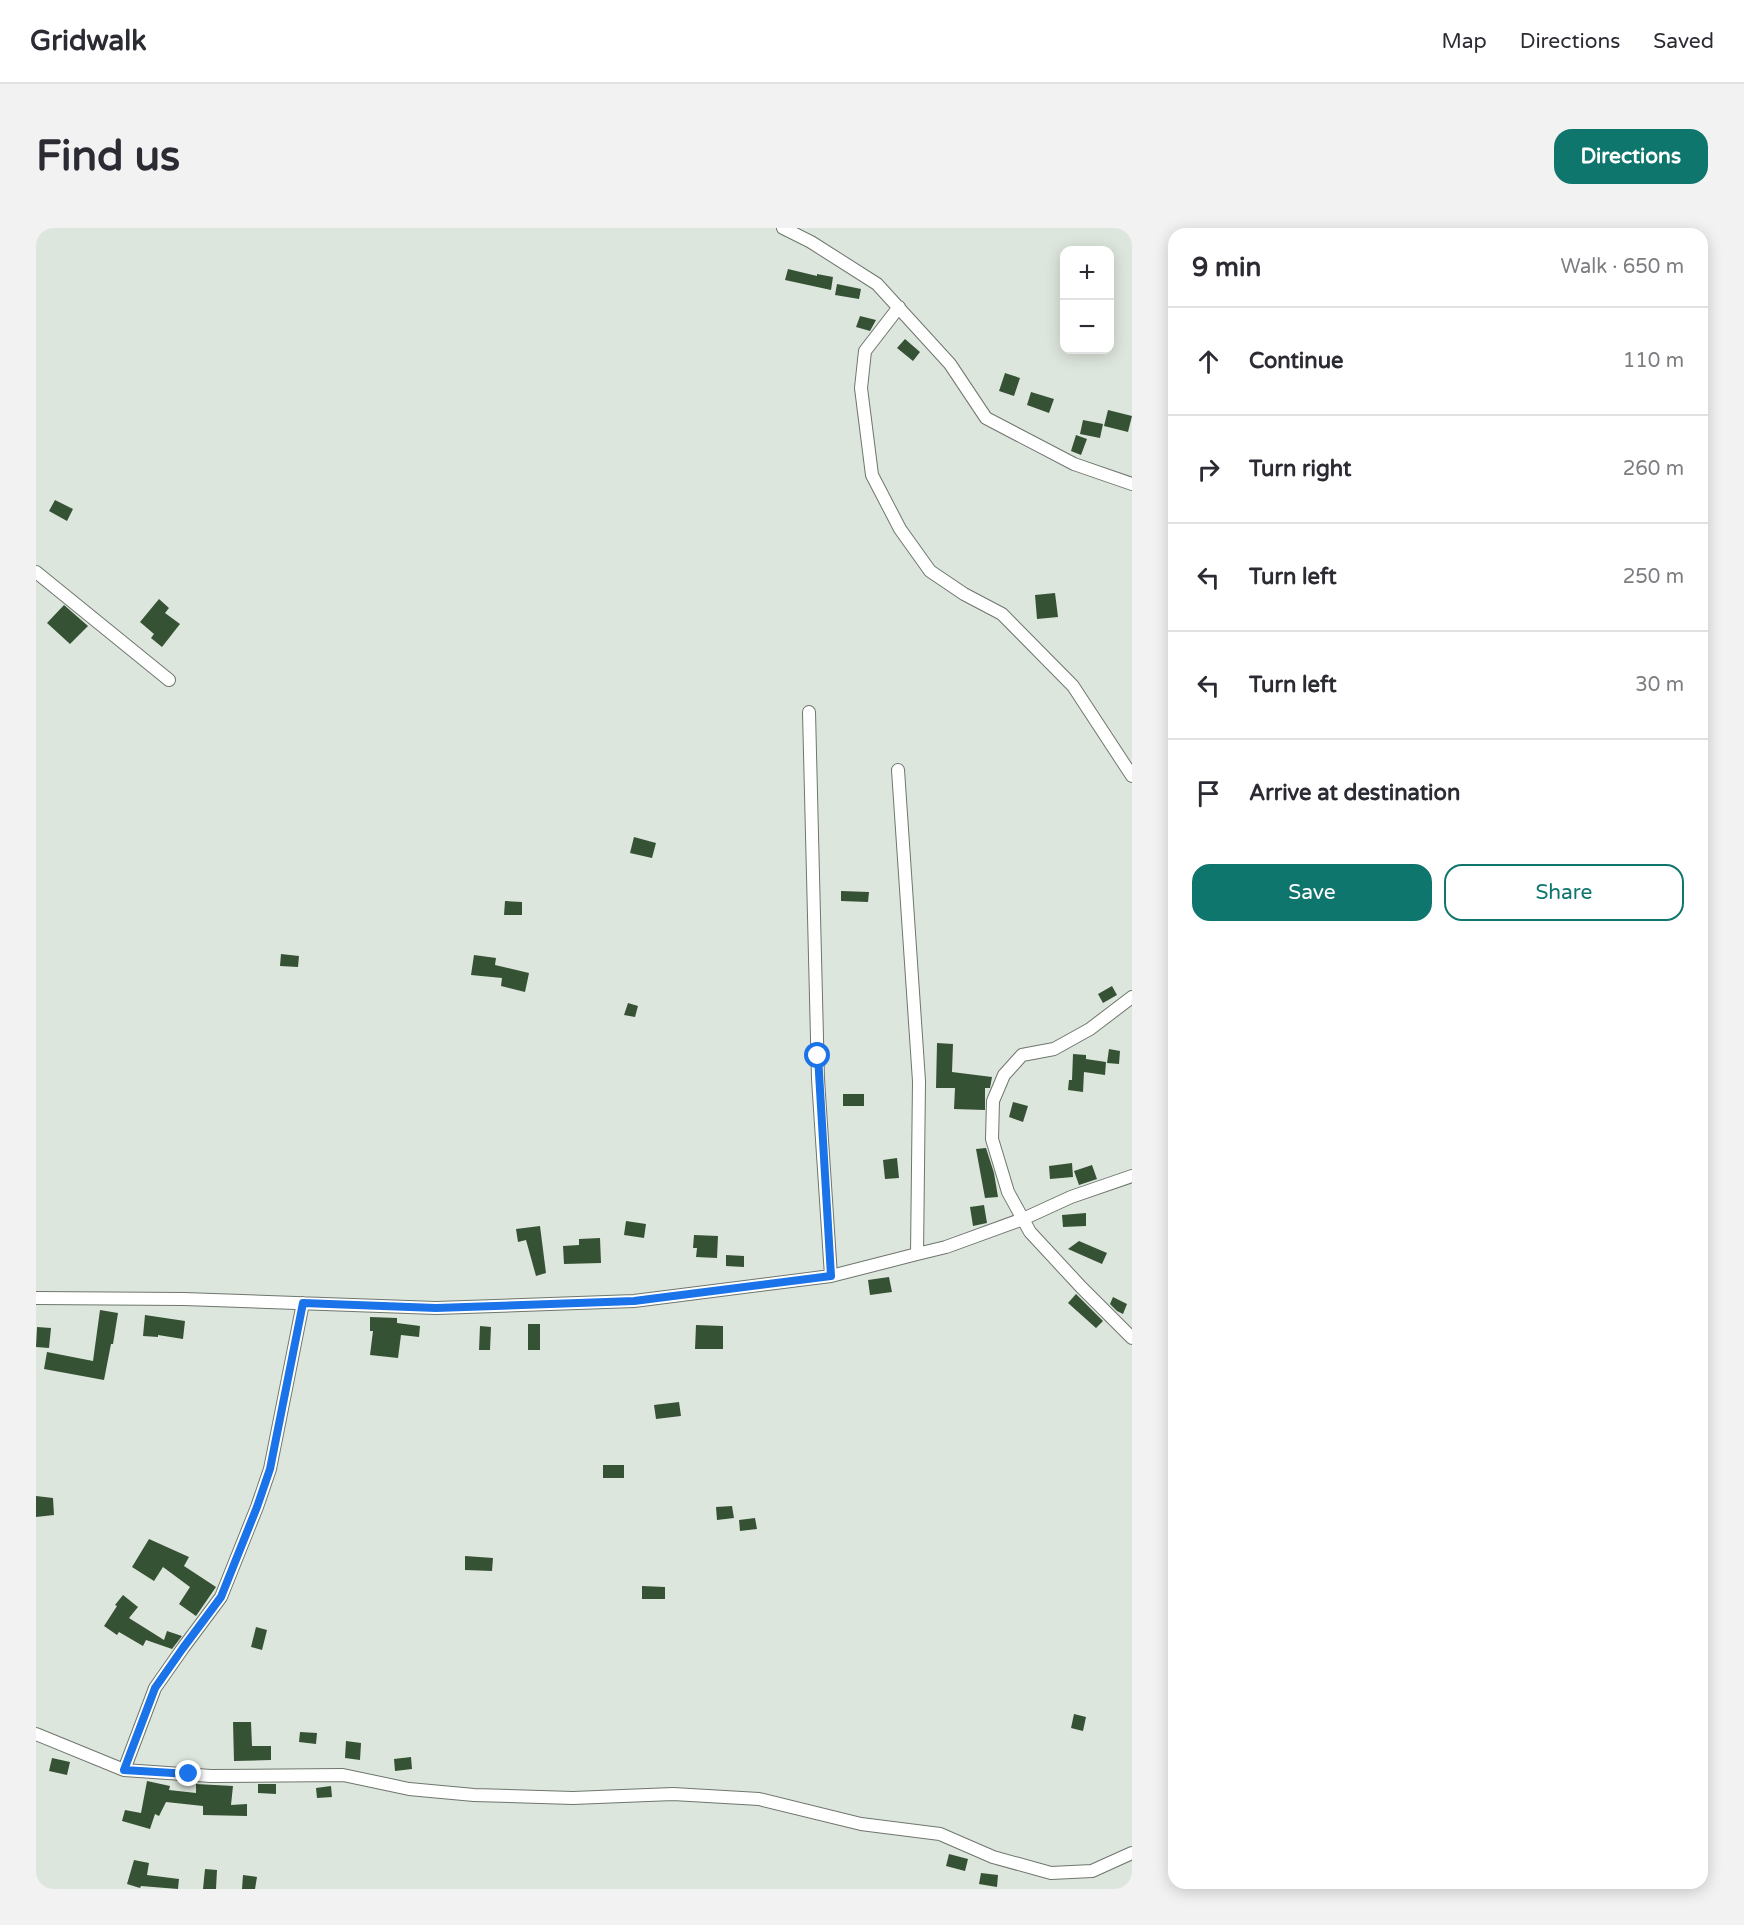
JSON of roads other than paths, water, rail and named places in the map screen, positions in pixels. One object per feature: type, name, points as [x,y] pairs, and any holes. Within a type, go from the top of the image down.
[{"type":"street","points":[[783,228],[811,242],[877,284],[950,364],[986,418],[1074,464],[1132,484]]},
{"type":"street","points":[[899,308],[865,351],[861,388],[872,475],[900,529],[930,571],[964,594],[1002,614],[1026,638],[1073,686],[1132,776]]},
{"type":"street","points":[[36,572],[169,680]]},
{"type":"street","points":[[809,712],[818,1079],[831,1276]]},
{"type":"street","points":[[898,770],[919,1082],[917,1254]]},
{"type":"street","points":[[1132,997],[1090,1029],[1054,1049],[1022,1055],[1004,1075],[993,1101],[992,1139],[1008,1192],[1023,1219],[1038,1240],[1081,1287],[1132,1338]]},
{"type":"street","points":[[36,1298],[184,1299],[436,1308],[634,1301],[831,1276],[946,1247],[1023,1219],[1071,1197],[1132,1176]]},
{"type":"street","points":[[124,1770],[155,1688],[221,1597],[257,1507],[270,1469],[303,1303]]},
{"type":"street","points":[[36,1734],[124,1770],[211,1776],[343,1775],[409,1789],[474,1795],[573,1798],[673,1794],[759,1799],[861,1824],[940,1834],[993,1857],[1051,1873],[1092,1871],[1132,1854]]}]
